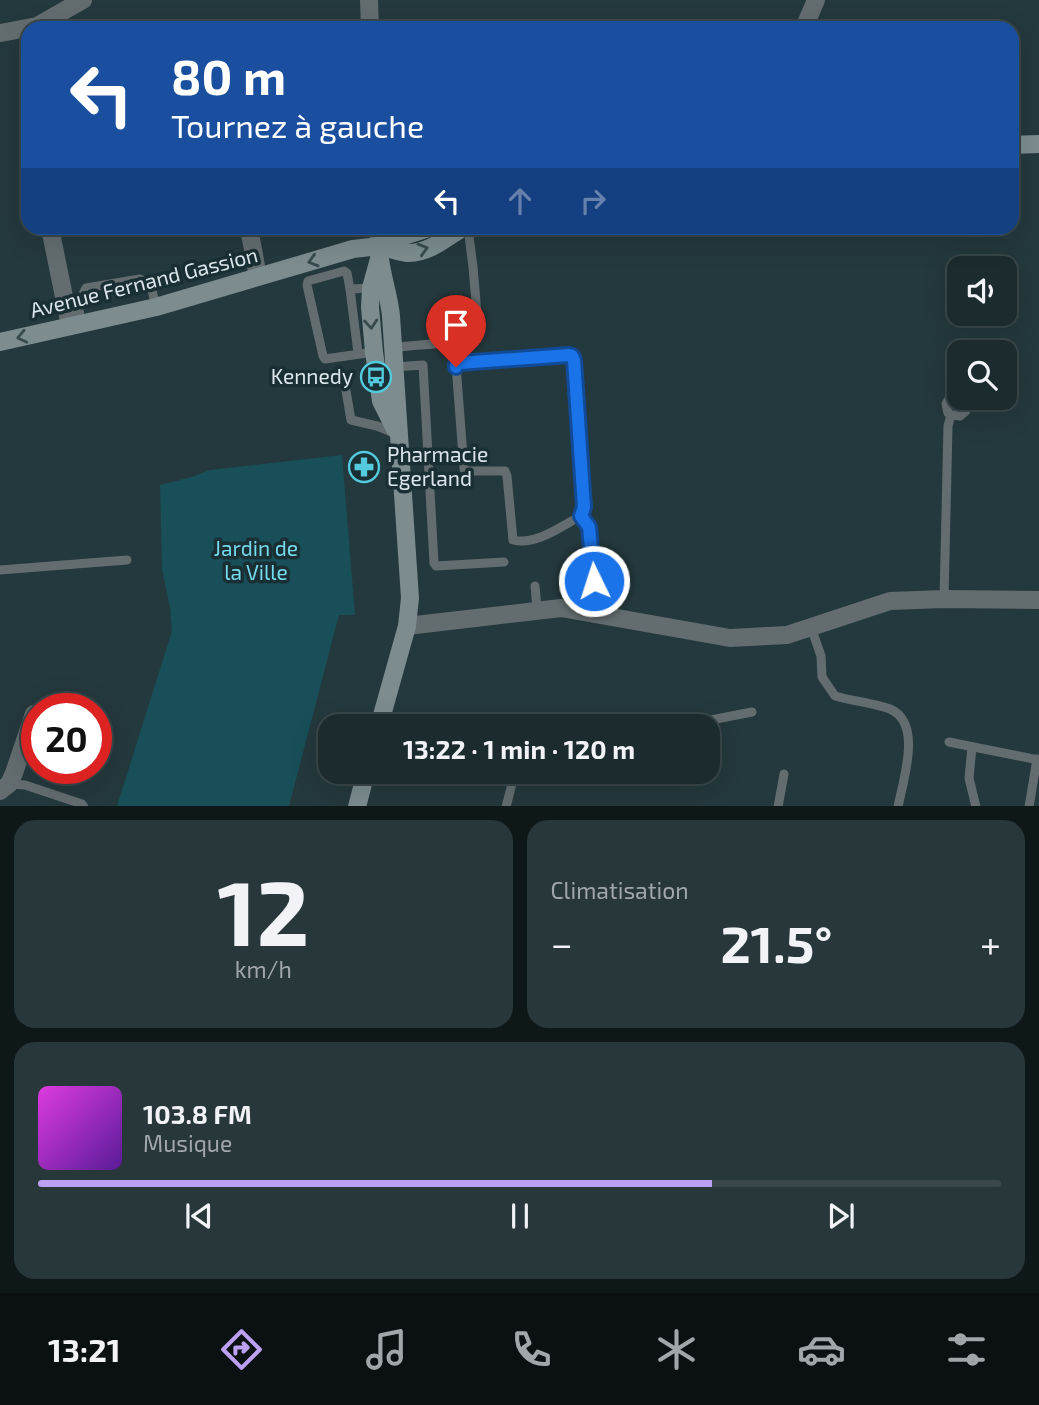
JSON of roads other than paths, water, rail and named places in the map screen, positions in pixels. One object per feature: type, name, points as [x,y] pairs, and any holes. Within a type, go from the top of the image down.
[{"type":"street","points":[[46,21],[83,0]]},
{"type":"street","points":[[369,0],[370,21]]},
{"type":"street","points":[[807,21],[816,0]]},
{"type":"street","points":[[0,33],[21,29]]},
{"type":"street","points":[[1019,145],[1039,144]]},
{"type":"street","points":[[52,235],[75,324]]},
{"type":"street","points":[[250,235],[258,277]]},
{"type":"street","points":[[379,235],[379,252],[390,306],[410,598],[407,626],[382,714]]},
{"type":"street","name":"Avenue Fernand Gassion","points":[[379,252],[407,235]]},
{"type":"street","name":"Avenue Fernand Gassion","points":[[0,342],[156,307],[353,249],[408,253],[431,248],[451,235]]},
{"type":"street","points":[[379,252],[371,288],[366,353],[381,401],[398,435]]},
{"type":"street","points":[[407,626],[561,608],[730,638],[787,635],[890,601],[1039,600]]},
{"type":"street","points":[[4,788],[21,759]]},
{"type":"street","points":[[357,806],[363,784]]},
{"type":"lane","points":[[393,348],[463,340],[473,336],[478,325],[469,235]]},
{"type":"lane","points":[[344,271],[350,289],[366,353],[326,359],[323,356],[308,281],[344,271]]},
{"type":"lane","points":[[75,324],[78,304],[86,288],[140,279],[151,286],[156,307]]},
{"type":"lane","points":[[350,289],[371,288]]},
{"type":"lane","points":[[572,356],[584,507],[581,516],[538,539],[513,540],[505,471],[464,469],[456,365],[572,356]]},
{"type":"lane","points":[[394,367],[422,365],[434,563],[436,566],[504,562]]},
{"type":"lane","points":[[344,379],[351,420],[377,426],[398,435]]},
{"type":"lane","points":[[947,400],[946,409],[951,415],[960,416],[966,411],[979,412]]},
{"type":"lane","points":[[944,599],[948,426],[951,415]]},
{"type":"lane","points":[[581,516],[589,527],[594,581],[586,611]]},
{"type":"lane","points":[[532,540],[533,553]]},
{"type":"lane","points":[[0,570],[127,560]]},
{"type":"lane","points":[[535,586],[537,609]]},
{"type":"lane","points":[[811,627],[821,656],[822,677],[835,696],[890,709],[900,716],[907,726],[909,744],[898,806]]},
{"type":"lane","points":[[720,718],[752,712]]},
{"type":"lane","points":[[949,742],[1038,760],[1029,806]]},
{"type":"lane","points":[[972,747],[969,778],[976,806]]},
{"type":"lane","points":[[778,806],[784,774]]},
{"type":"lane","points":[[506,806],[512,784]]},
{"type":"lane","points":[[4,788],[25,785],[83,806]]},
{"type":"place","name":"Kennedy","points":[[376,377]]},
{"type":"place","name":"Pharmacie Egerland","points":[[364,467]]},
{"type":"park label","name":"Jardin de la Ville","points":[[256,561]]}]
